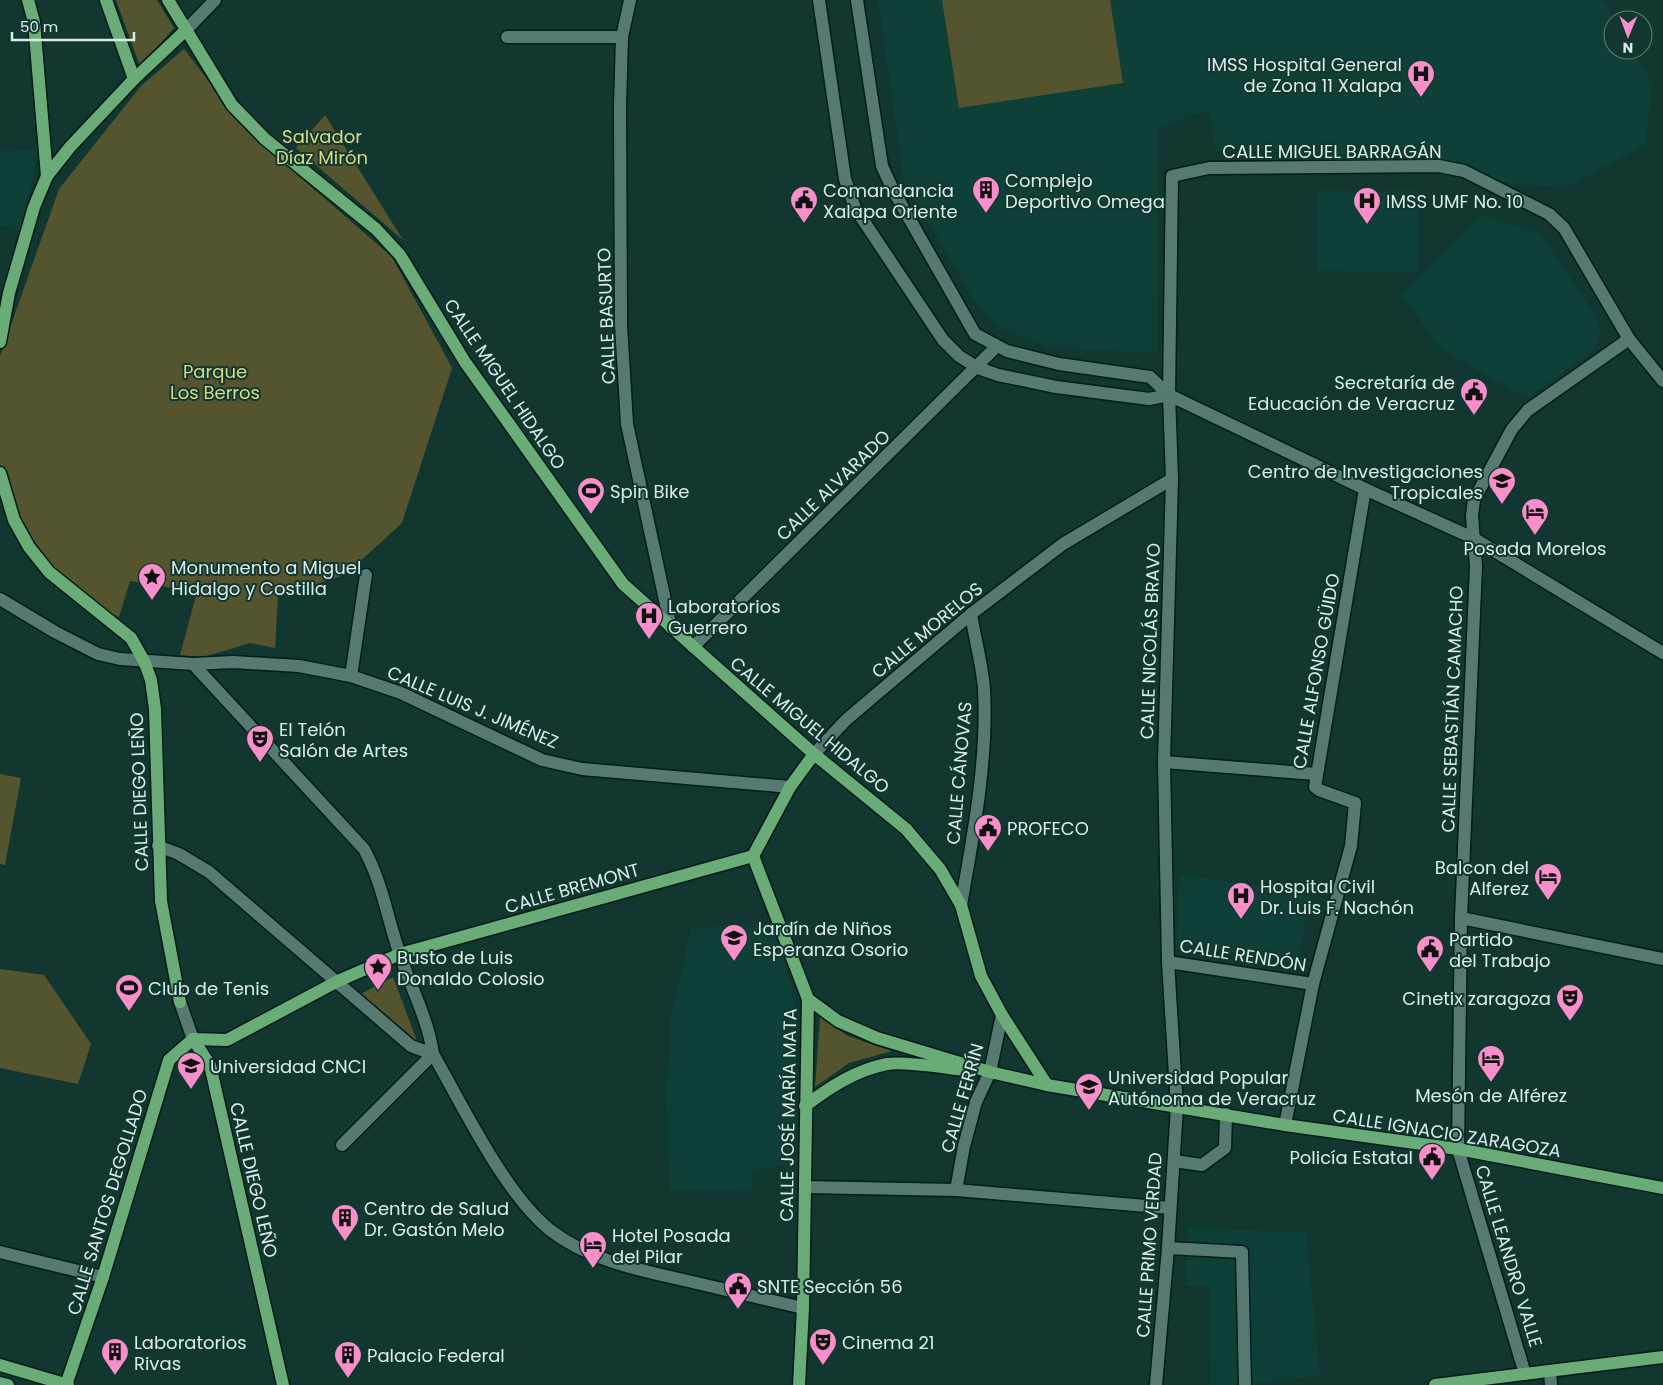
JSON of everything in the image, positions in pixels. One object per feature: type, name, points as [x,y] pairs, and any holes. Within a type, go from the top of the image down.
[{"type":"main road","points":[[28,0],[34,22],[48,176]]},
{"type":"main road","points":[[106,0],[134,79]]},
{"type":"main road","name":"CALLE MIGUEL HIDALGO","points":[[168,0],[232,105],[265,139],[376,229],[400,255],[465,362],[623,584],[814,754],[906,829],[940,869],[961,905],[981,976],[1002,1015],[1046,1084]]},
{"type":"main road","points":[[0,342],[12,283],[34,207],[48,176],[70,147],[134,79],[186,30]]},
{"type":"main road","name":"CALLE DIEGO LEÑO","points":[[0,473],[14,520],[30,547],[49,572],[131,638],[144,661],[151,680],[155,709],[161,901],[180,1002]]},
{"type":"main road","name":"CALLE MORELOS","points":[[753,856],[790,787],[814,754]]},
{"type":"main road","name":"CALLE BREMONT","points":[[193,1039],[227,1040],[338,981],[400,954],[753,856]]},
{"type":"main road","name":"CALLE JOSÉ MARÍA MATA","points":[[753,856],[808,999],[803,1308],[799,1385]]},
{"type":"main road","name":"CALLE IGNACIO ZARAGOZA","points":[[808,999],[838,1021],[877,1038],[990,1072],[1046,1084],[1285,1125],[1458,1149],[1663,1188]]},
{"type":"main road","name":"CALLE DIEGO LEÑO","points":[[193,1039],[210,1064],[283,1385]]},
{"type":"main road","name":"CALLE SANTOS DEGOLLADO","points":[[67,1385],[104,1277],[169,1060],[193,1039]]},
{"type":"main road","name":"CALLE IGNACIO ZARAGOZA","points":[[805,1106],[826,1090],[857,1073],[889,1064],[990,1072]]},
{"type":"main road","points":[[1435,1385],[1663,1357]]},
{"type":"main road","points":[[0,1364],[67,1385]]},
{"type":"main road","points":[[0,1383],[8,1385]]},
{"type":"street","points":[[186,30],[215,0]]},
{"type":"street","name":"CALLE BASURTO","points":[[630,0],[622,37],[620,106],[621,325],[627,424],[671,628]]},
{"type":"street","points":[[819,0],[845,179],[854,208],[943,340],[959,356],[978,368],[998,375],[1056,387],[1149,399],[1169,395]]},
{"type":"street","points":[[857,0],[882,166],[893,190],[975,334],[996,347],[1059,364],[1150,377],[1169,395],[1365,489],[1473,538],[1663,653]]},
{"type":"street","points":[[507,36],[622,37]]},
{"type":"street","name":"CALLE MIGUEL BARRAGÁN","points":[[1172,176],[1209,168],[1439,166],[1464,171],[1549,214],[1564,228],[1629,339],[1663,381]]},
{"type":"street","name":"CALLE NICOLÁS BRAVO","points":[[1172,176],[1169,395],[1172,479],[1164,762],[1168,962],[1177,1107]]},
{"type":"street","name":"CALLE SEBASTIÁN CAMACHO","points":[[1458,1149],[1461,918],[1476,566],[1472,516],[1474,500],[1512,429],[1528,410],[1629,339]]},
{"type":"street","name":"CALLE ALVARADO","points":[[693,647],[978,368],[996,347]]},
{"type":"street","name":"CALLE MORELOS","points":[[814,754],[846,720],[971,614],[1063,544],[1172,479]]},
{"type":"street","name":"CALLE ALFONSO GÜIDO","points":[[1285,1125],[1313,984],[1351,846],[1355,803],[1315,787],[1365,489]]},
{"type":"street","points":[[352,676],[366,575]]},
{"type":"street","name":"CALLE LUIS J. JIMÉNEZ","points":[[0,599],[55,632],[98,654],[120,659],[193,664],[233,662],[299,666],[352,676],[401,693],[542,760],[582,769],[790,787]]},
{"type":"street","name":"CALLE CÁNOVAS","points":[[961,905],[970,854],[983,747],[984,689],[971,614]]},
{"type":"street","points":[[193,664],[364,849],[376,872],[400,954],[430,1033],[433,1054],[502,1172],[531,1211],[557,1234],[577,1248],[621,1265],[803,1308]]},
{"type":"street","points":[[1164,762],[1316,774]]},
{"type":"street","points":[[158,846],[179,854],[209,872],[338,981],[411,1046],[433,1054]]},
{"type":"street","points":[[1461,918],[1663,959]]},
{"type":"street","name":"CALLE RENDÓN","points":[[1168,962],[1313,984]]},
{"type":"street","name":"CALLE DIEGO LEÑO","points":[[180,1002],[193,1039]]},
{"type":"street","name":"CALLE FERRÍN","points":[[956,1190],[969,1128],[976,1102],[990,1072],[1002,1015]]},
{"type":"street","points":[[342,1145],[433,1054]]},
{"type":"street","name":"CALLE PRIMO VERDAD","points":[[1156,1385],[1168,1248],[1177,1107]]},
{"type":"street","points":[[1174,1162],[1202,1165],[1225,1148],[1226,1114]]},
{"type":"street","name":"CALLE LEANDRO VALLE","points":[[1458,1149],[1525,1374]]},
{"type":"street","points":[[805,1187],[956,1190],[1170,1208]]},
{"type":"street","points":[[1168,1248],[1242,1252],[1245,1385]]},
{"type":"street","points":[[0,1252],[104,1277]]},
{"type":"street","points":[[1550,1371],[1551,1385]]},
{"type":"shaded area","points":[[878,0],[1603,0],[1609,10],[1603,10],[1603,60],[1638,60],[1652,83],[1646,144],[1566,188],[1483,181],[1425,155],[1216,151],[1209,112],[1193,114],[1158,130],[1157,353],[1051,348],[999,328],[977,305],[904,180]]},
{"type":"shaded area","points":[[38,150],[20,231],[0,225],[0,151]]},
{"type":"shaded area","name":"IMSS UMF No. 10","points":[[1317,191],[1417,191],[1417,272],[1318,271]]},
{"type":"shaded area","points":[[1481,215],[1540,233],[1596,316],[1600,333],[1594,350],[1527,399],[1441,349],[1401,294]]},
{"type":"shaded area","name":"Hospital Civil Dr. Luis F. Nachón","points":[[1180,874],[1310,894],[1298,962],[1176,945]]},
{"type":"shaded area","points":[[773,922],[793,994],[796,1043],[793,1163],[753,1171],[752,1191],[670,1190],[666,1086],[671,1047],[671,1017],[691,929]]},
{"type":"shaded area","points":[[1188,1227],[1306,1233],[1320,1376],[1238,1385],[1211,1385],[1210,1286],[1185,1286]]},
{"type":"green space","points":[[116,0],[157,0],[174,28],[140,66]]},
{"type":"green space","points":[[942,0],[1110,0],[1123,83],[959,108]]},
{"type":"green space","name":"Parque Los Berros","points":[[184,49],[246,130],[392,257],[452,368],[402,523],[345,575],[278,596],[275,648],[250,643],[204,657],[180,655],[197,592],[130,581],[119,617],[100,611],[54,577],[23,536],[0,469],[0,356],[59,189],[141,86]]},
{"type":"green space","name":"Salvador Díaz Mirón","points":[[325,115],[403,240],[296,148]]},
{"type":"green space","points":[[0,774],[21,778],[5,865],[0,864]]},
{"type":"green space","points":[[0,969],[44,975],[91,1044],[78,1084],[0,1068]]},
{"type":"green space","points":[[393,977],[420,1049],[357,996]]},
{"type":"green space","points":[[820,1017],[848,1036],[892,1051],[849,1063],[815,1087]]},
{"type":"place","name":"IMSS Hospital General de Zona 11 Xalapa","points":[[1421,98]]},
{"type":"place","name":"Complejo Deportivo Omega","points":[[986,214]]},
{"type":"place","name":"Comandancia Xalapa Oriente","points":[[804,224]]},
{"type":"place","name":"IMSS UMF No. 10","points":[[1367,225]]},
{"type":"place","name":"Secretaría de Educación de Veracruz","points":[[1474,416]]},
{"type":"place","name":"Centro de Investigaciones Tropicales","points":[[1502,505]]},
{"type":"place","name":"Spin Bike","points":[[591,515]]},
{"type":"place","name":"Posada Morelos","points":[[1535,536]]},
{"type":"place","name":"Monumento a Miguel Hidalgo y Costilla","points":[[152,601]]},
{"type":"place","name":"Laboratorios Guerrero","points":[[649,640]]},
{"type":"place","name":"El Telón Salón de Artes","points":[[260,763]]},
{"type":"place","name":"PROFECO","points":[[988,852]]},
{"type":"place","name":"Balcon del Alferez","points":[[1548,901]]},
{"type":"place","name":"Hospital Civil Dr. Luis F. Nachón","points":[[1241,920]]},
{"type":"place","name":"Jardín de Niños Esperanza Osorio","points":[[734,962]]},
{"type":"place","name":"Partido del Trabajo","points":[[1430,973]]},
{"type":"place","name":"Busto de Luis Donaldo Colosio","points":[[378,991]]},
{"type":"place","name":"Club de Tenis","points":[[129,1012]]},
{"type":"place","name":"Cinetix zaragoza","points":[[1570,1022]]},
{"type":"place","name":"Mesón de Alférez","points":[[1491,1083]]},
{"type":"place","name":"Universidad CNCI","points":[[191,1090]]},
{"type":"place","name":"Universidad Popular Autónoma de Veracruz","points":[[1089,1111]]},
{"type":"place","name":"Policía Estatal","points":[[1432,1181]]},
{"type":"place","name":"Centro de Salud Dr. Gastón Melo","points":[[345,1242]]},
{"type":"place","name":"Hotel Posada del Pilar","points":[[593,1269]]},
{"type":"place","name":"SNTE Sección 56","points":[[738,1310]]},
{"type":"place","name":"Cinema 21","points":[[823,1366]]},
{"type":"place","name":"Laboratorios Rivas","points":[[115,1376]]},
{"type":"place","name":"Palacio Federal","points":[[348,1379]]}]
